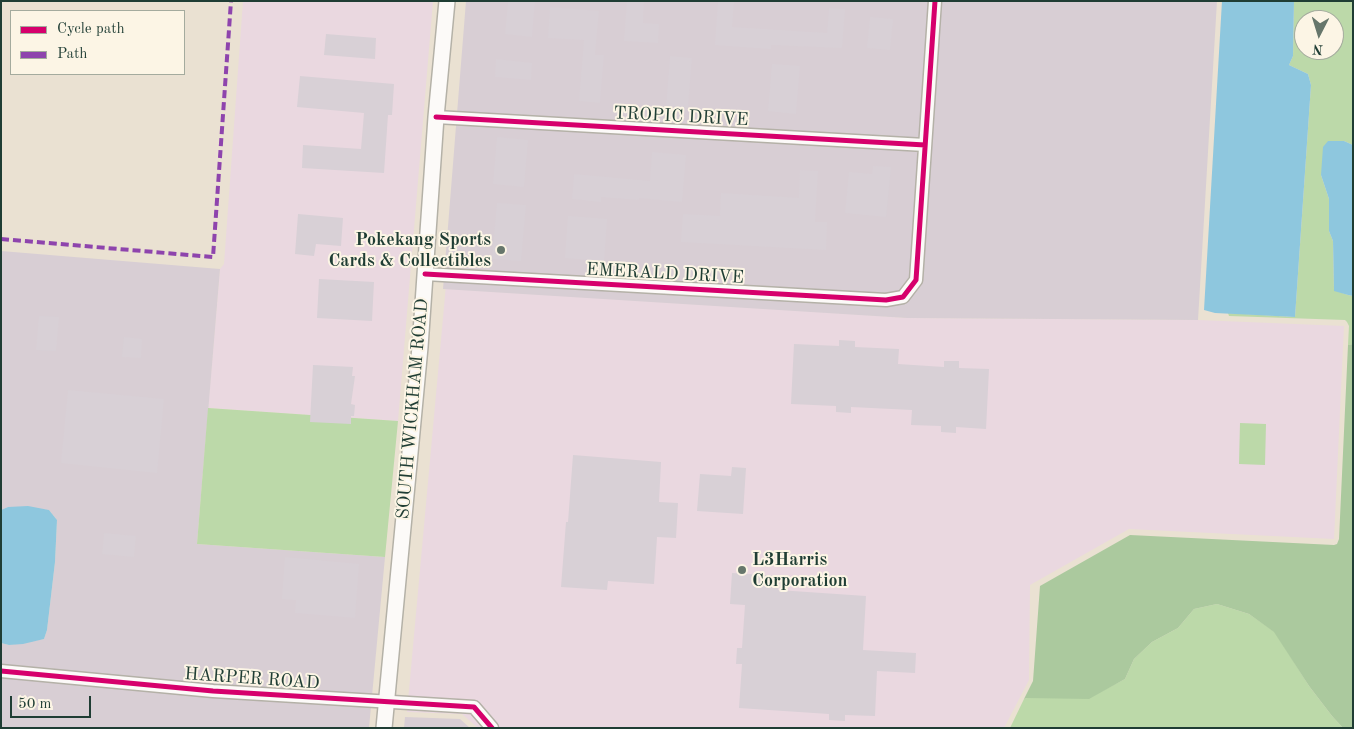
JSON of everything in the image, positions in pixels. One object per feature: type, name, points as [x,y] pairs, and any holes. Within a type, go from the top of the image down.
[{"type":"main road","name":"SOUTH WICKHAM ROAD","points":[[384,728],[420,347],[436,117],[447,1]]},
{"type":"street","points":[[925,145],[935,1]]},
{"type":"street","name":"TROPIC DRIVE","points":[[436,117],[925,145]]},
{"type":"street","name":"EMERALD DRIVE","points":[[425,274],[886,300],[903,297],[916,280],[925,145]]},
{"type":"street","name":"HARPER ROAD","points":[[1,670],[213,691],[474,707],[492,728]]},
{"type":"shaded area","points":[[243,1],[433,1],[398,421],[208,408],[220,269],[224,264]]},
{"type":"shaded area","points":[[466,1],[1217,1],[1198,320],[907,318],[443,289]]},
{"type":"shaded area","points":[[1,251],[220,269],[197,544],[385,557],[369,728],[1,728],[1,643],[9,645],[44,639],[47,630],[55,562],[57,520],[49,510],[8,507],[1,510]]},
{"type":"shaded area","points":[[446,285],[907,318],[1198,320],[1344,326],[1334,539],[1129,529],[1030,585],[1029,680],[1004,728],[478,728],[462,714],[407,712]]},
{"type":"shaded area","points":[[405,717],[460,719],[470,728],[404,728]]},
{"type":"green space","points":[[1294,1],[1353,1],[1353,145],[1344,141],[1321,175],[1329,199],[1329,231],[1333,241],[1334,290],[1353,296],[1353,344],[1348,345],[1349,326],[1345,320],[1229,316],[1228,313],[1295,317],[1311,85],[1308,74],[1289,65],[1293,56]]},
{"type":"green space","points":[[1353,344],[1353,728],[1343,728],[1332,716],[1309,686],[1274,632],[1249,614],[1217,604],[1194,609],[1178,628],[1152,642],[1134,659],[1125,679],[1089,699],[1024,699],[1033,681],[1040,586],[1130,535],[1337,544],[1339,539],[1348,345]]},
{"type":"green space","points":[[208,408],[398,421],[385,557],[197,544]]},
{"type":"green space","points":[[1240,423],[1266,424],[1265,465],[1239,464]]},
{"type":"green space","points":[[1217,604],[1249,614],[1275,632],[1309,686],[1343,728],[1010,728],[1024,699],[1089,698],[1125,679],[1134,659],[1152,642],[1178,628],[1194,609]]},
{"type":"water","points":[[1222,1],[1294,1],[1293,56],[1289,65],[1308,74],[1311,85],[1295,317],[1215,313],[1204,310]]},
{"type":"water","points":[[1328,141],[1344,141],[1353,145],[1353,296],[1334,291],[1333,241],[1329,231],[1329,199],[1321,175],[1323,147]]},
{"type":"water","points":[[28,506],[49,510],[57,520],[55,562],[47,630],[44,639],[9,645],[1,643],[1,510],[8,507]]},
{"type":"building","points":[[508,1],[535,1],[532,37],[505,34]]},
{"type":"building","points":[[627,1],[644,1],[643,23],[659,24],[658,43],[624,41]]},
{"type":"building","points":[[718,1],[734,1],[732,27],[827,33],[829,8],[845,9],[842,48],[771,45],[771,49],[715,45]]},
{"type":"building","points":[[550,7],[599,11],[595,55],[604,55],[600,103],[579,101],[584,40],[548,38]]},
{"type":"building","points":[[870,17],[893,19],[890,50],[867,48]]},
{"type":"building","points":[[326,34],[376,38],[375,59],[324,55]]},
{"type":"building","points":[[670,56],[692,58],[688,108],[666,106]]},
{"type":"building","points":[[496,59],[532,63],[531,80],[495,77]]},
{"type":"building","points":[[772,64],[800,66],[796,114],[768,111]]},
{"type":"building","points":[[300,76],[394,84],[392,115],[388,115],[384,173],[302,168],[303,145],[361,149],[364,113],[297,107]]},
{"type":"building","points":[[497,137],[528,140],[524,187],[493,184]]},
{"type":"building","points":[[652,152],[686,155],[682,202],[639,198],[639,200],[601,197],[601,202],[572,199],[574,174],[650,181]]},
{"type":"building","points":[[873,166],[891,167],[886,217],[845,213],[849,172],[872,174]]},
{"type":"building","points":[[800,170],[818,171],[815,222],[827,222],[826,250],[681,242],[683,214],[720,216],[721,193],[799,198]]},
{"type":"building","points":[[497,203],[526,205],[521,261],[492,259]]},
{"type":"building","points":[[298,214],[343,218],[341,246],[316,244],[314,256],[295,254]]},
{"type":"building","points":[[568,216],[607,219],[604,261],[565,258]]},
{"type":"building","points":[[319,279],[374,282],[372,321],[317,318]]},
{"type":"building","points":[[39,316],[59,317],[56,351],[36,350]]},
{"type":"building","points":[[124,337],[142,339],[141,358],[122,357]]},
{"type":"building","points":[[839,340],[855,341],[855,347],[899,349],[898,364],[944,367],[944,361],[959,361],[959,368],[989,369],[986,429],[956,427],[956,433],[941,432],[941,426],[911,425],[912,410],[851,407],[851,413],[836,412],[836,406],[791,404],[794,344],[839,346]]},
{"type":"building","points":[[313,365],[353,367],[352,376],[355,376],[351,404],[355,405],[354,416],[351,416],[351,424],[310,422]]},
{"type":"building","points":[[68,390],[164,399],[157,473],[61,463]]},
{"type":"building","points":[[573,455],[661,462],[659,502],[678,503],[676,538],[657,537],[654,584],[608,581],[607,590],[561,587]]},
{"type":"building","points":[[732,467],[746,468],[743,514],[697,511],[700,474],[731,476]]},
{"type":"building","points":[[104,533],[136,536],[134,557],[102,554]]},
{"type":"building","points":[[285,557],[359,564],[355,618],[295,613],[296,600],[282,599]]},
{"type":"building","points":[[732,573],[779,576],[778,590],[866,596],[863,650],[916,653],[915,673],[877,671],[875,716],[845,715],[845,721],[829,720],[829,714],[739,708],[742,664],[736,664],[737,648],[742,648],[745,605],[730,604]]},
{"type":"marked path","points":[[1,239],[213,257],[231,1]]},
{"type":"cycle path","points":[[425,274],[886,300],[903,297],[916,280],[935,1]]},
{"type":"cycle path","points":[[436,117],[925,145]]},
{"type":"cycle path","points":[[1,671],[213,691],[474,707],[492,728]]},
{"type":"place","name":"Pokekang Sports Cards & Collectibles","points":[[501,250]]},
{"type":"place","name":"L3Harris Corporation","points":[[742,570]]}]
